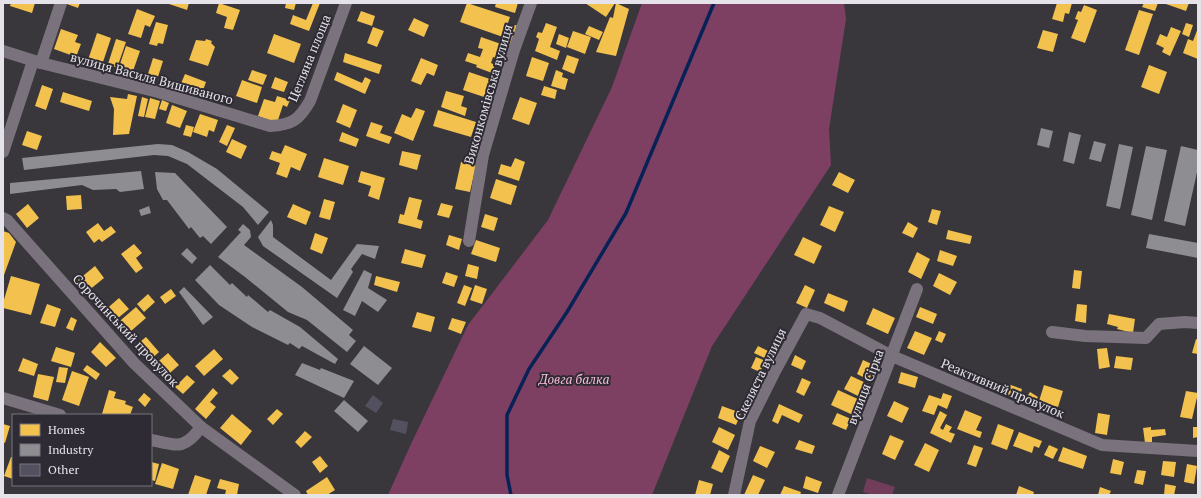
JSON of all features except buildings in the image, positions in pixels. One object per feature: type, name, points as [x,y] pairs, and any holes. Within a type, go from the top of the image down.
[{"type":"street","points":[[3,152],[61,3]]},
{"type":"street","name":"Цегляна площа","points":[[294,121],[303,112],[310,101],[346,3]]},
{"type":"street","name":"Виконкомівська вулиця","points":[[469,241],[483,155],[514,50],[530,3]]},
{"type":"street","name":"вулиця Василя Вишиваного","points":[[3,51],[37,62],[158,92],[270,126],[283,126],[294,121]]},
{"type":"street","name":"Сорочинський провулок","points":[[3,218],[7,220],[134,363],[201,427],[282,491],[295,495]]},
{"type":"street","name":"вулиця Сірка","points":[[838,495],[917,289]]},
{"type":"street","name":"Реактивний провулок","points":[[806,314],[820,318],[892,356],[1102,445],[1198,451]]},
{"type":"street","name":"Скеляста вулиця","points":[[734,495],[750,421],[806,314]]},
{"type":"street","points":[[1052,332],[1085,336],[1146,338],[1159,324],[1185,322],[1198,323]]},
{"type":"street","points":[[3,398],[57,414]]},
{"type":"street","points":[[152,440],[174,445],[186,443],[194,437],[201,427]]},
{"type":"shaded area","points":[[867,478],[895,487],[892,495],[873,495],[863,492]]},
{"type":"green space","name":"Довга балка","points":[[642,3],[844,3],[846,19],[829,129],[831,165],[712,346],[652,495],[388,495],[468,325],[548,220],[612,87]]},
{"type":"waterway","points":[[511,495],[507,475],[507,415],[529,369],[567,312],[626,213],[714,3]]}]
